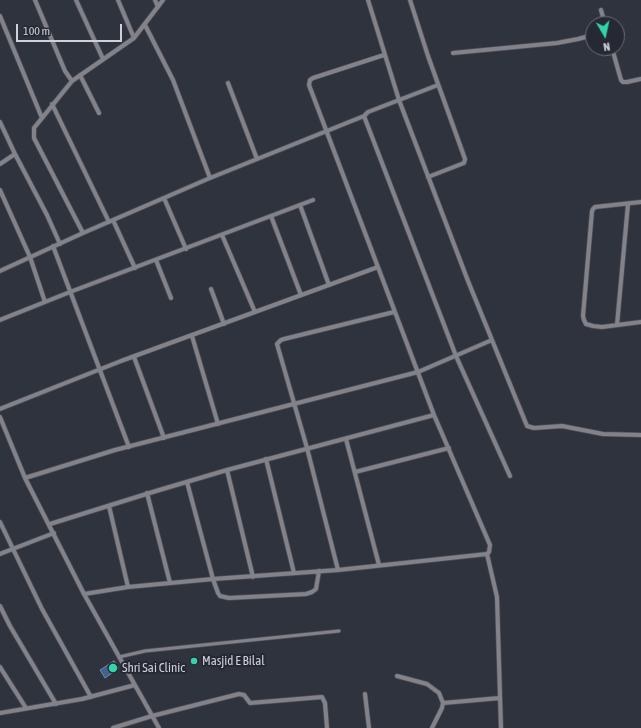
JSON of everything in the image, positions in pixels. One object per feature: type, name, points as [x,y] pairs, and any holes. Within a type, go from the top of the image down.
[{"type":"street","points":[[35,0],[65,71],[72,81]]},
{"type":"street","points":[[76,0],[103,59]]},
{"type":"street","points":[[118,0],[134,38]]},
{"type":"street","points":[[155,0],[158,7]]},
{"type":"street","points":[[83,233],[34,138],[34,128],[72,81],[134,38],[163,0]]},
{"type":"street","points":[[368,0],[399,100],[468,281],[527,426],[534,428],[562,426],[603,434],[641,435]]},
{"type":"street","points":[[410,0],[438,85],[465,159],[464,163],[428,177]]},
{"type":"street","points":[[601,10],[603,16]]},
{"type":"street","points":[[0,16],[42,118]]},
{"type":"street","points":[[145,25],[173,80],[210,178]]},
{"type":"street","points":[[452,53],[557,43],[585,37]]},
{"type":"street","points":[[84,594],[128,587],[338,570],[487,554],[491,549],[434,415],[309,85],[310,80],[384,55]]},
{"type":"street","points":[[614,56],[621,80],[623,82],[641,79]]},
{"type":"street","points":[[80,75],[99,112]]},
{"type":"street","points":[[228,83],[257,159]]},
{"type":"street","points":[[0,271],[53,246],[210,178],[326,130],[364,116],[368,112],[438,85]]},
{"type":"street","points":[[52,104],[135,268]]},
{"type":"street","points":[[364,116],[456,356],[510,476]]},
{"type":"street","points":[[0,122],[60,244]]},
{"type":"street","points":[[0,164],[15,154]]},
{"type":"street","points":[[0,190],[30,257],[45,302]]},
{"type":"street","points":[[164,198],[186,249]]},
{"type":"street","points":[[0,320],[313,200]]},
{"type":"street","points":[[641,202],[595,207],[592,211],[583,316],[586,324],[593,326],[641,322]]},
{"type":"street","points":[[617,325],[628,204]]},
{"type":"street","points":[[300,205],[329,285]]},
{"type":"street","points":[[271,216],[301,295]]},
{"type":"street","points":[[222,235],[255,312]]},
{"type":"street","points":[[53,246],[129,447]]},
{"type":"street","points":[[156,260],[171,298]]},
{"type":"street","points":[[0,409],[134,356],[378,267]]},
{"type":"street","points":[[211,289],[224,324]]},
{"type":"street","points":[[338,570],[307,448],[277,348],[278,343],[284,339],[394,312]]},
{"type":"street","points":[[192,336],[218,424]]},
{"type":"street","points":[[25,478],[129,447],[418,372],[492,340]]},
{"type":"street","points":[[134,356],[164,438]]},
{"type":"street","points":[[50,524],[147,493],[227,470],[434,415]]},
{"type":"street","points":[[0,416],[25,478],[50,524],[84,594],[159,728]]},
{"type":"street","points":[[346,438],[380,565]]},
{"type":"street","points":[[355,472],[449,448]]},
{"type":"street","points":[[266,459],[294,573]]},
{"type":"street","points":[[227,470],[253,577]]},
{"type":"street","points":[[186,482],[218,593],[224,597],[306,594],[316,589],[319,571]]},
{"type":"street","points":[[147,493],[170,583]]},
{"type":"street","points":[[109,506],[128,587]]},
{"type":"street","points":[[0,522],[42,609],[91,697]]},
{"type":"street","points":[[0,554],[12,548],[54,534]]},
{"type":"street","points":[[487,554],[497,597],[501,728]]},
{"type":"street","points":[[0,606],[10,626],[56,704]]},
{"type":"street","points":[[0,667],[26,708]]},
{"type":"street","points":[[397,676],[432,686],[439,693],[443,703],[432,728]]},
{"type":"street","points":[[0,713],[91,697],[134,685]]},
{"type":"street","points":[[113,728],[236,694],[244,696],[250,703],[320,696],[325,703],[327,728]]},
{"type":"street","points":[[365,694],[369,728]]},
{"type":"street","points":[[443,703],[500,698]]},
{"type":"lane","points":[[119,657],[145,651],[339,631]]},
{"type":"building","points":[[114,661],[119,668],[105,678],[100,670]]},
{"type":"place","name":"Masjid E Bilal","points":[[194,661]]},
{"type":"place","name":"Shri Sai Clinic","points":[[113,668]]}]
